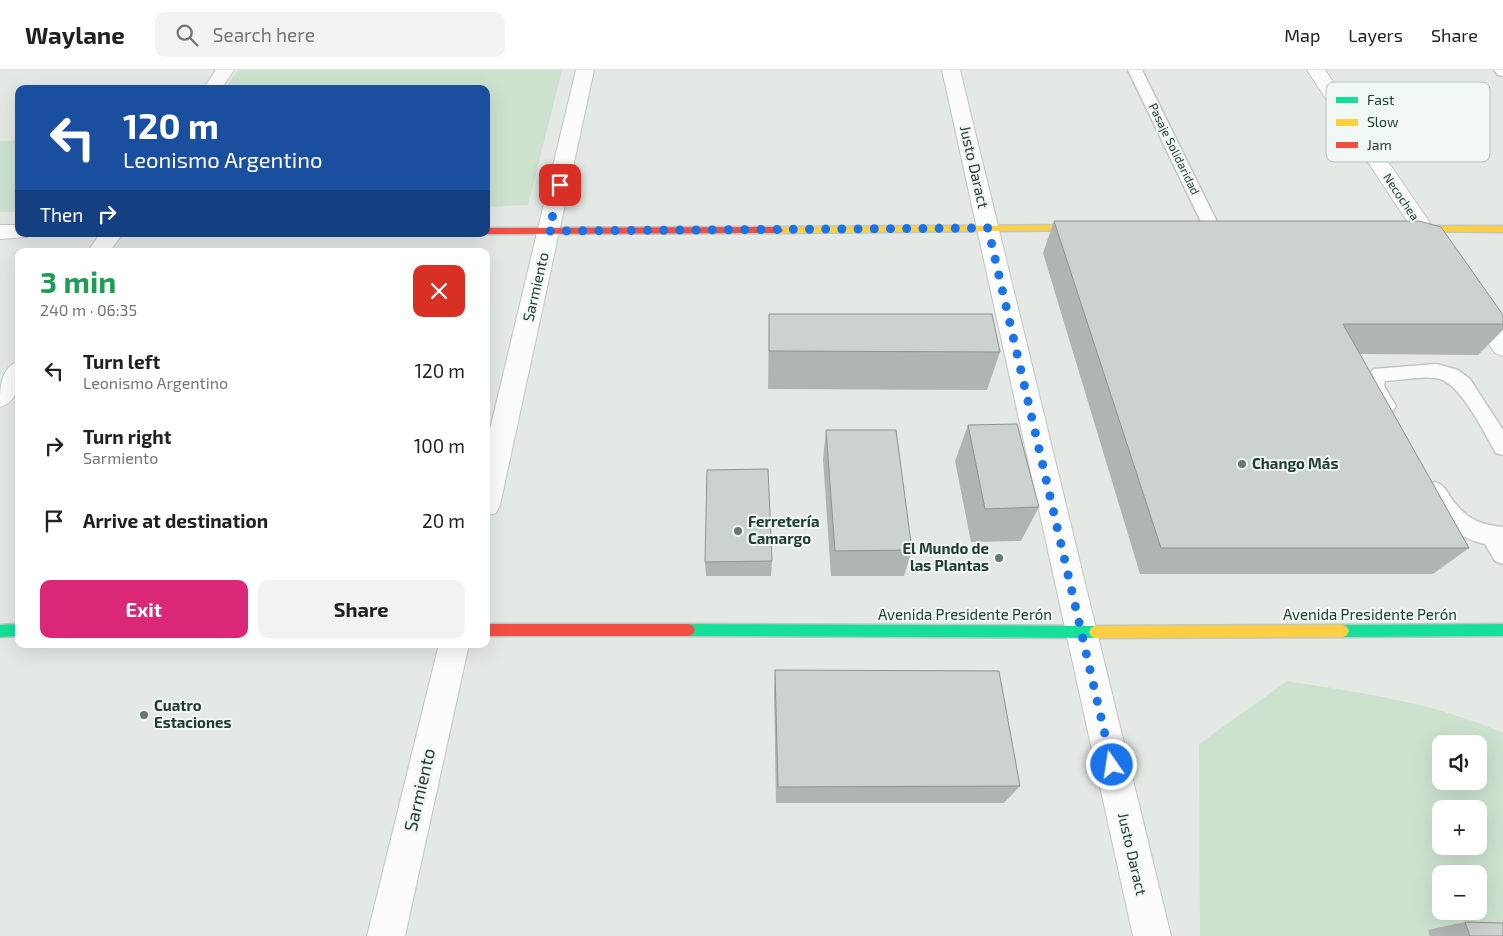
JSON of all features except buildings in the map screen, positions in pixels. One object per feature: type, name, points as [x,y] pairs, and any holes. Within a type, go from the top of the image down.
[{"type":"street","points":[[215,85],[225,70]]},
{"type":"street","name":"Sarmiento","points":[[490,488],[585,70]]},
{"type":"street","name":"Justo Daract","points":[[951,70],[1152,936]]},
{"type":"street","name":"Necochea","points":[[1316,70],[1326,85]]},
{"type":"street","name":"Necochea","points":[[1377,162],[1449,268]]},
{"type":"street","points":[[490,231],[1105,228]]},
{"type":"street","points":[[1394,229],[1503,229]]},
{"type":"street","points":[[0,232],[15,232]]},
{"type":"street","points":[[101,248],[109,237]]},
{"type":"street","points":[[1465,292],[1503,347]]},
{"type":"street","points":[[0,397],[15,376]]},
{"type":"street","points":[[0,630],[15,630]]},
{"type":"street","name":"Avenida Presidente Perón","points":[[490,630],[1026,630],[1080,632],[1503,630]]},
{"type":"street","name":"Sarmiento","points":[[386,936],[453,648]]},
{"type":"lane","name":"Pasaje Solidaridad","points":[[1135,70],[1212,228]]},
{"type":"lane","points":[[1394,420],[1374,386],[1376,377],[1388,372],[1444,372],[1463,384],[1503,447]]},
{"type":"lane","points":[[1428,478],[1447,511],[1459,524],[1499,542]]},
{"type":"green space","points":[[238,70],[562,70],[528,205],[490,207],[490,85],[228,85]]},
{"type":"green space","points":[[0,141],[15,141],[15,212],[0,212]]},
{"type":"green space","points":[[1287,681],[1423,706],[1450,713],[1503,733],[1503,936],[1200,936],[1199,744]]},
{"type":"traffic: fast","points":[[0,631],[15,630]]},
{"type":"traffic: fast","points":[[689,630],[1095,632]]},
{"type":"traffic: fast","points":[[1343,631],[1503,630]]},
{"type":"traffic: slow","points":[[779,230],[1090,228]]},
{"type":"traffic: slow","points":[[1405,229],[1503,229]]},
{"type":"traffic: slow","points":[[1095,632],[1343,631]]},
{"type":"traffic: jam","points":[[490,231],[779,230]]},
{"type":"traffic: jam","points":[[490,630],[689,630]]},
{"type":"place","name":"Chango Más","points":[[1242,464]]},
{"type":"place","name":"Ferretería Camargo","points":[[738,531]]},
{"type":"place","name":"El Mundo de las Plantas","points":[[999,558]]},
{"type":"place","name":"Cuatro Estaciones","points":[[144,715]]},
{"type":"route","points":[[560,185],[549,231],[988,228],[1112,765]]}]
